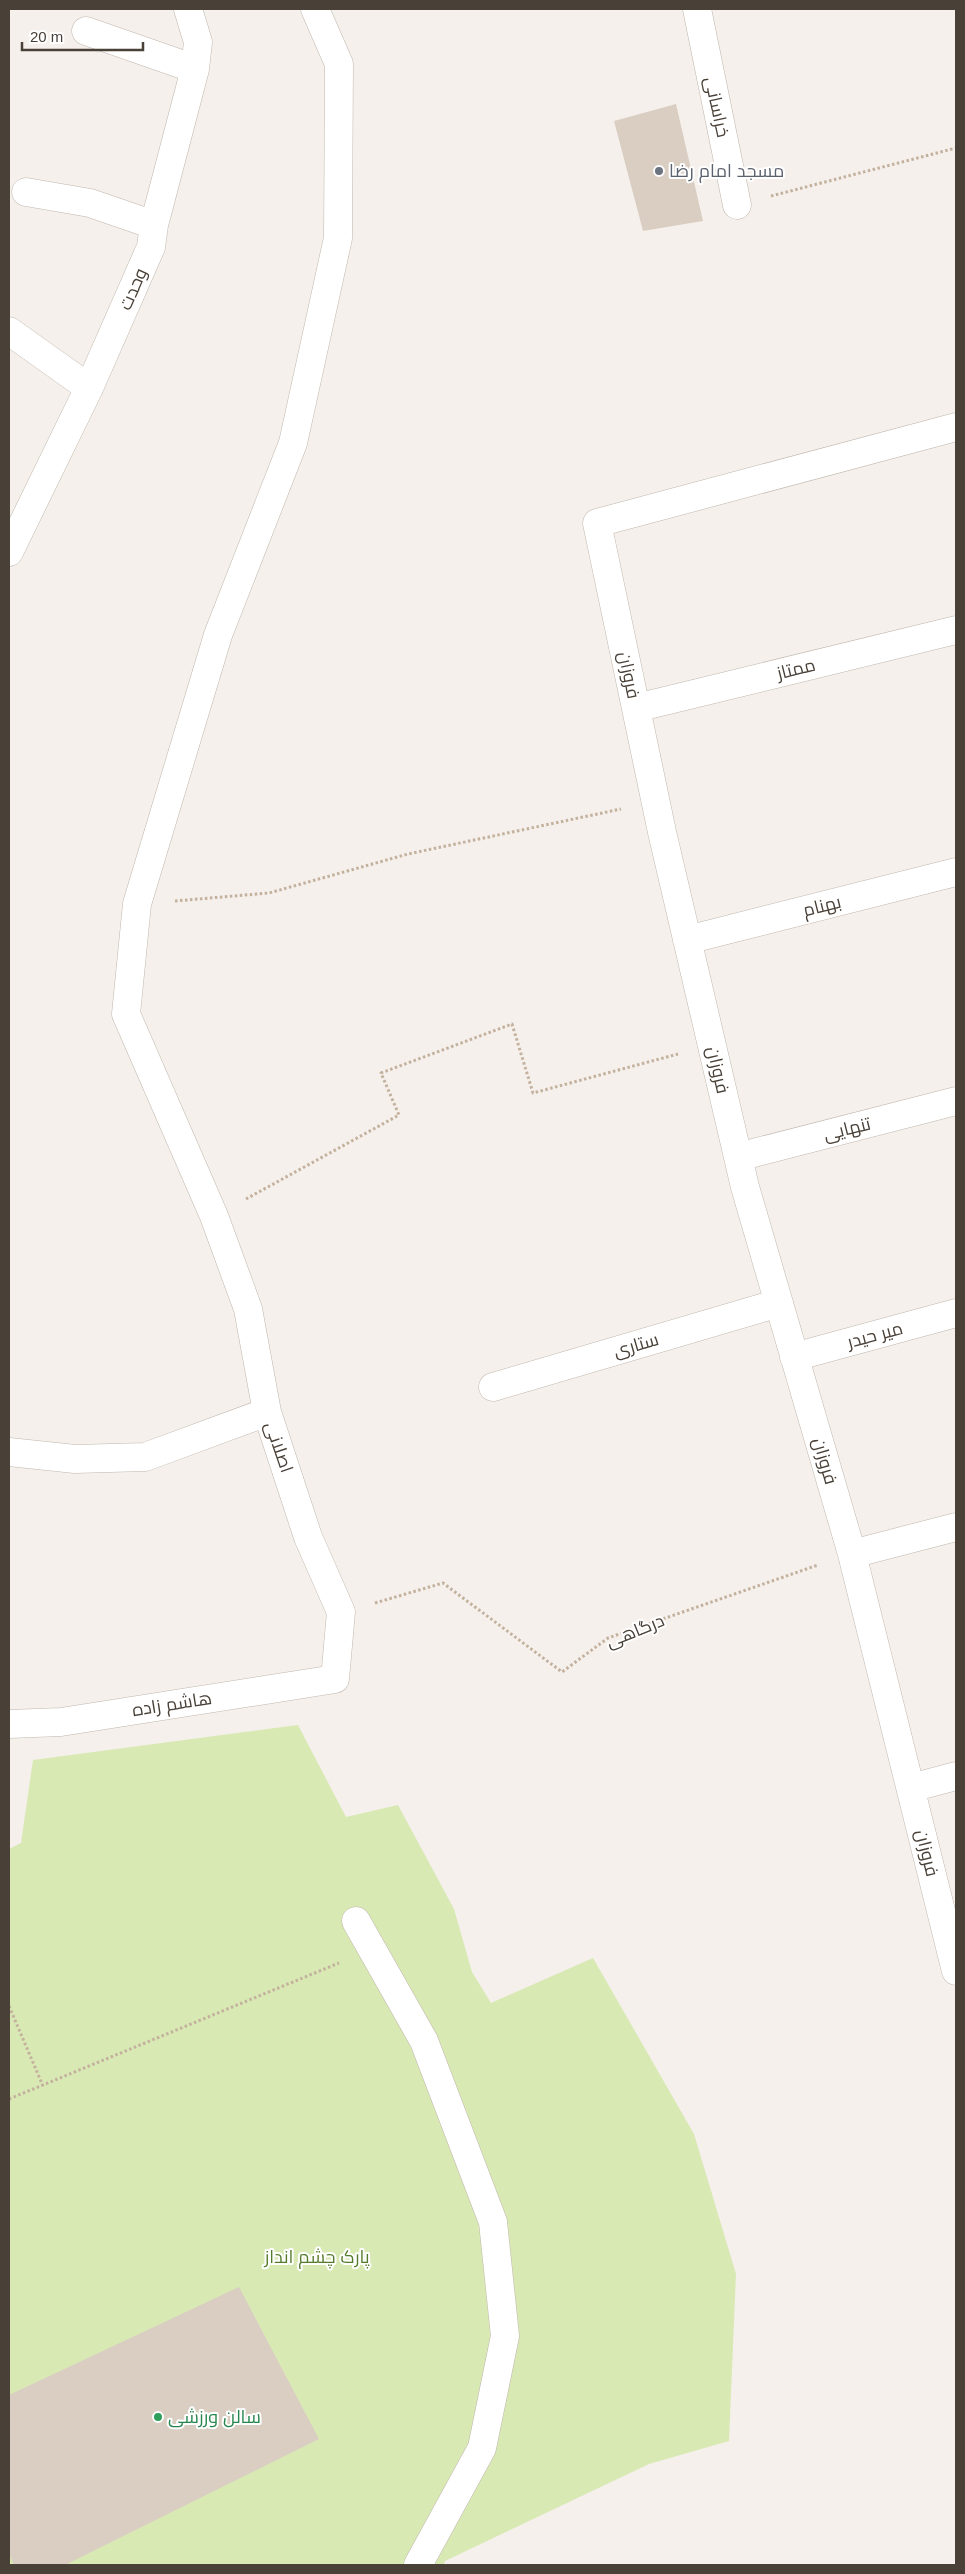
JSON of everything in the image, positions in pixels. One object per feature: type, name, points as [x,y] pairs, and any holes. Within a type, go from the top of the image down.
[{"type":"street","name":"وحدت","points":[[9,552],[89,388],[151,247],[154,225],[195,69],[198,42],[188,9]]},
{"type":"street","points":[[267,1412],[248,1310],[214,1216],[126,1014],[137,904],[218,635],[293,443],[338,238],[339,64],[315,9]]},
{"type":"street","name":"خراسانی","points":[[697,9],[737,205]]},
{"type":"street","points":[[86,31],[195,69]]},
{"type":"street","points":[[26,192],[90,203],[154,225]]},
{"type":"street","points":[[9,331],[89,388]]},
{"type":"street","name":"فروزان","points":[[956,427],[597,523],[656,801],[738,1157],[852,1554],[956,1971]]},
{"type":"street","name":"ممتاز","points":[[636,708],[956,630]]},
{"type":"street","name":"بهنام","points":[[687,940],[956,872]]},
{"type":"street","name":"تنهایی","points":[[738,1157],[956,1101]]},
{"type":"street","name":"ستاری","points":[[493,1387],[779,1303]]},
{"type":"street","name":"میر حیدر","points":[[794,1356],[956,1313]]},
{"type":"street","name":"اصلانی","points":[[9,1452],[75,1459],[145,1457],[267,1412],[308,1537],[341,1612],[335,1679]]},
{"type":"street","points":[[852,1554],[956,1527]]},
{"type":"street","name":"هاشم زاده","points":[[9,1724],[61,1722],[335,1679]]},
{"type":"street","points":[[910,1788],[956,1776]]},
{"type":"street","points":[[356,1922],[424,2041],[493,2222],[505,2336],[482,2448],[418,2565]]},
{"type":"path","points":[[737,205],[956,148]]},
{"type":"path","points":[[137,904],[269,893],[408,854],[656,801]]},
{"type":"path","points":[[214,1216],[399,1115],[381,1073],[512,1024],[533,1093],[712,1045]]},
{"type":"path","name":"درگاهی","points":[[341,1612],[443,1583],[562,1672],[608,1638],[852,1554]]},
{"type":"path","points":[[9,2099],[372,1950]]},
{"type":"path","points":[[9,2006],[43,2086]]},
{"type":"green space","name":"پارک چشم انداز","points":[[298,1725],[346,1817],[398,1805],[454,1909],[472,1972],[491,2003],[593,1958],[694,2134],[736,2274],[729,2441],[649,2464],[445,2561],[444,2565],[9,2565],[9,1849],[21,1843],[33,1760]]},
{"type":"building","name":"مسجد امام رضا","points":[[676,104],[703,221],[643,231],[614,121]]},
{"type":"building","name":"سالن ورزشی","points":[[239,2287],[319,2439],[65,2565],[14,2565],[9,2554],[9,2395]]},
{"type":"place","name":"مسجد امام رضا","points":[[659,171]]},
{"type":"place","name":"سالن ورزشی","points":[[158,2417]]}]
